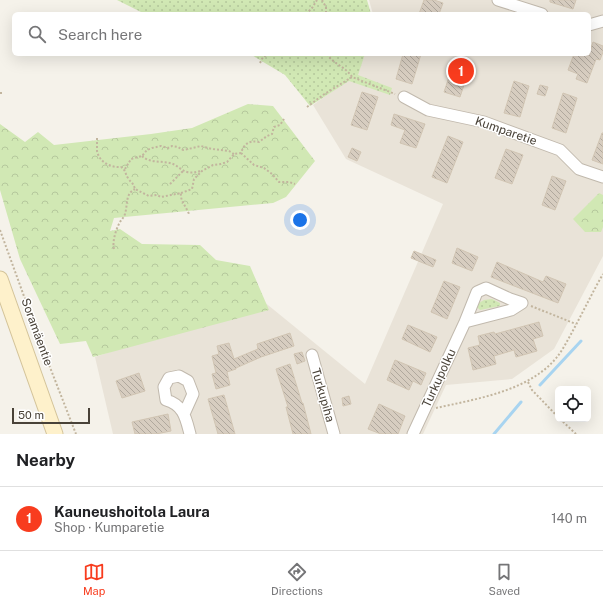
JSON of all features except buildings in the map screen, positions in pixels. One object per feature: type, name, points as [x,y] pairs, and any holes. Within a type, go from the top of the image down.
[{"type":"street","points":[[498,0],[536,12]]},
{"type":"street","points":[[591,24],[603,21]]},
{"type":"street","name":"Kumparetie","points":[[404,97],[428,110],[484,122],[560,150],[579,169],[603,177]]},
{"type":"street","name":"Soramäentie","points":[[0,280],[55,434]]},
{"type":"street","name":"Turkupolku","points":[[412,434],[465,322],[477,292],[486,288],[510,299],[522,302]]},
{"type":"street","points":[[465,322],[510,310],[522,302]]},
{"type":"street","name":"Turkupiha","points":[[312,355],[334,434]]},
{"type":"street","points":[[184,414],[190,434]]},
{"type":"path","points":[[308,12],[318,0]]},
{"type":"path","points":[[322,0],[326,7],[326,12]]},
{"type":"path","points":[[260,63],[265,56]]},
{"type":"path","points":[[328,56],[336,64],[348,70],[352,77],[404,97]]},
{"type":"path","points":[[307,107],[328,91],[352,77]]},
{"type":"path","points":[[241,154],[245,144],[250,142],[259,142],[272,134],[274,127],[280,125],[284,119]]},
{"type":"path","points":[[97,138],[97,152],[100,158],[106,164],[116,168],[121,167],[125,170],[128,179],[132,182],[135,189],[149,196],[157,195],[161,197],[192,189],[194,179],[202,171],[213,165],[227,162],[234,154]]},
{"type":"path","points":[[125,170],[131,160],[142,156],[147,150],[152,148],[162,146],[168,148],[172,146],[183,150],[201,146],[229,151],[234,154],[241,154],[254,165],[264,168],[279,182],[289,182],[295,184]]},
{"type":"path","points":[[142,156],[144,159],[156,162],[171,163],[184,171],[202,171]]},
{"type":"path","points":[[170,184],[184,171]]},
{"type":"path","points":[[114,250],[113,245],[117,228],[126,213],[126,202],[129,194],[135,189]]},
{"type":"path","points":[[181,193],[182,203],[187,207],[190,214]]},
{"type":"path","name":"Soramäentie","points":[[0,230],[46,357],[76,434]]},
{"type":"path","points":[[435,408],[466,402],[509,389],[528,382],[547,369],[558,356],[603,274]]},
{"type":"path","points":[[522,302],[576,324]]},
{"type":"path","points":[[528,382],[532,390],[555,414]]},
{"type":"path","points":[[563,422],[576,434]]},
{"type":"shaded area","points":[[369,0],[603,0],[603,256],[554,349],[512,379],[446,385],[423,434],[113,434],[95,357],[263,301],[365,384],[443,204],[346,159],[313,105],[356,74],[362,56],[591,56],[591,12],[372,12]]},
{"type":"green space","points":[[117,0],[367,0],[370,12],[141,12]]},
{"type":"green space","points":[[253,56],[364,56],[358,75],[392,88],[390,95],[349,81],[310,106],[285,75]]},
{"type":"green space","points":[[248,104],[273,106],[315,161],[286,197],[273,203],[114,218],[110,231],[120,229],[142,244],[200,245],[216,260],[250,266],[269,310],[93,357],[86,341],[60,344],[20,259],[0,190],[0,124],[25,142],[38,132],[54,145],[192,128]]},
{"type":"green space","points":[[599,193],[603,195],[603,227],[601,232],[585,232],[573,219]]},
{"type":"green space","points":[[492,299],[500,303],[500,306],[480,310],[477,307],[477,304],[484,300]]},
{"type":"waterway","points":[[540,385],[581,341]]},
{"type":"waterway","points":[[494,434],[521,402]]},
{"type":"place","name":"Kauneushoitola Laura","points":[[461,71]]}]
